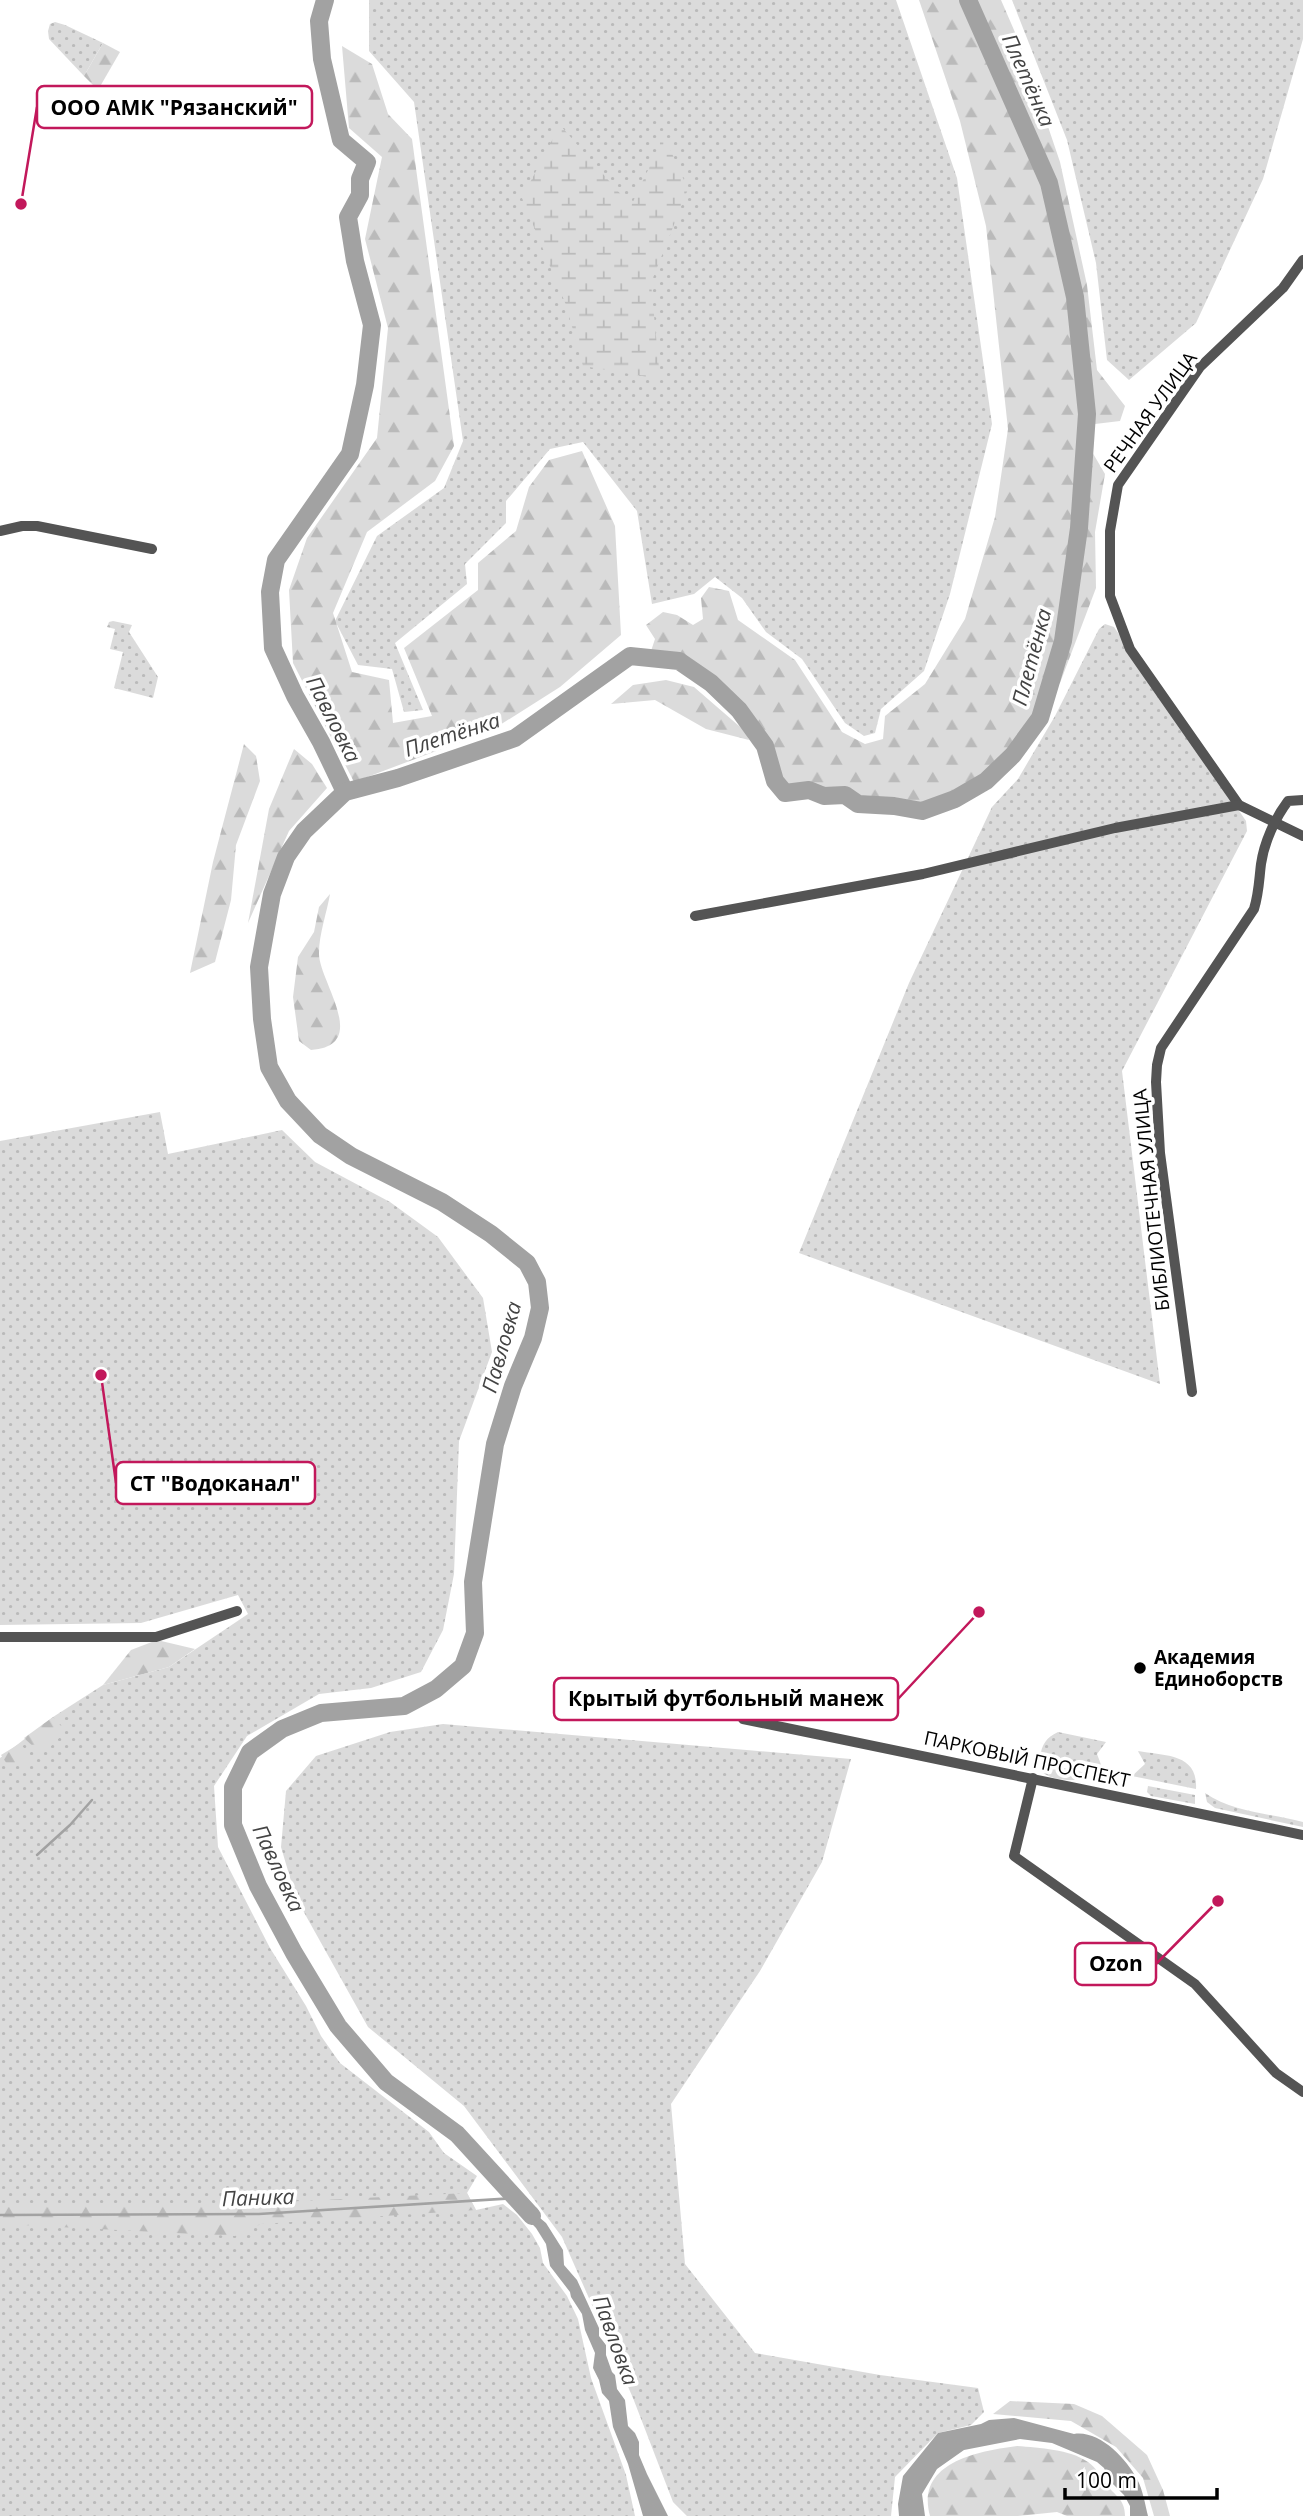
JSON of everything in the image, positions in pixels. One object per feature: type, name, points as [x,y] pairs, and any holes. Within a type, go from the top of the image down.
[{"type":"street","name":"РЕЧНАЯ УЛИЦА","points":[[1303,260],[1283,288],[1200,367],[1118,485],[1110,531],[1110,596],[1130,649],[1239,805],[1303,836]]},
{"type":"street","points":[[0,531],[37,526],[152,549]]},
{"type":"street","name":"БИБЛИОТЕЧНАЯ УЛИЦА","points":[[1192,1392],[1160,1153],[1157,1065],[1161,1048],[1254,909],[1260,892],[1261,862],[1275,822],[1288,801],[1303,800]]},
{"type":"street","points":[[695,916],[923,874],[1115,828],[1239,805]]},
{"type":"street","points":[[0,1637],[156,1637],[237,1611]]},
{"type":"street","name":"ПАРКОВЫЙ ПРОСПЕКТ","points":[[743,1718],[1303,1835]]},
{"type":"street","points":[[1033,1778],[1014,1856],[1195,1984],[1276,2073],[1303,2092]]},
{"type":"green space","points":[[369,0],[896,0],[957,178],[992,424],[950,594],[924,671],[881,709],[875,733],[864,736],[845,723],[802,659],[766,632],[742,598],[715,577],[694,594],[652,604],[637,511],[583,442],[550,449],[506,501],[506,523],[465,564],[467,584],[395,643],[423,710],[404,712],[392,669],[358,665],[335,621],[377,536],[444,488],[463,441],[414,102],[369,51]]},
{"type":"green space","points":[[919,0],[1001,0],[1020,44],[1060,162],[1087,285],[1097,370],[1125,406],[1120,421],[1095,424],[1091,450],[1105,474],[1095,532],[1096,588],[1060,683],[1046,696],[1040,718],[1013,755],[986,781],[955,799],[922,811],[858,804],[845,795],[824,796],[809,790],[785,793],[775,777],[761,738],[727,698],[687,666],[674,660],[649,657],[655,639],[646,625],[663,612],[677,615],[693,625],[703,619],[701,598],[709,587],[729,591],[738,620],[795,660],[842,732],[865,744],[883,739],[885,716],[925,684],[965,619],[995,517],[1008,429],[986,226],[960,121]]},
{"type":"green space","points":[[1012,0],[1303,0],[1303,39],[1263,179],[1196,323],[1129,380],[1107,360],[1096,263],[1067,140]]},
{"type":"green space","points":[[55,22],[103,43],[84,76],[49,39],[50,24]]},
{"type":"green space","points":[[103,43],[120,52],[98,90],[84,76]]},
{"type":"green space","points":[[342,46],[372,64],[388,114],[412,139],[454,446],[435,481],[367,532],[333,613],[352,672],[389,680],[393,723],[432,716],[404,648],[478,590],[478,563],[516,531],[529,487],[549,460],[582,451],[615,526],[621,635],[560,687],[492,730],[354,782],[293,663],[289,590],[307,538],[377,438],[388,328],[365,239],[382,157],[349,128]]},
{"type":"green space","points":[[560,125],[631,206],[664,136],[688,189],[651,283],[660,379],[583,366],[566,305],[522,198]]},
{"type":"green space","points":[[109,622],[132,625],[129,632],[158,677],[153,698],[114,688],[123,652],[110,649],[115,629],[107,627]]},
{"type":"green space","points":[[1105,624],[1114,627],[1246,821],[1247,831],[1122,1071],[1160,1384],[799,1253],[909,983],[992,807],[1018,779],[1055,716],[1099,629]]},
{"type":"green space","points":[[666,680],[694,687],[746,732],[749,740],[706,729],[655,700],[611,704],[633,685]]},
{"type":"green space","points":[[244,744],[256,756],[260,781],[236,845],[231,900],[215,962],[190,973],[213,862]]},
{"type":"green space","points":[[294,749],[312,764],[327,788],[289,831],[248,923],[269,809]]},
{"type":"green space","points":[[330,894],[319,953],[338,1010],[340,1025],[338,1037],[329,1046],[311,1050],[299,1041],[293,997],[298,957],[314,932],[319,907]]},
{"type":"green space","points":[[160,1112],[168,1154],[282,1130],[315,1162],[390,1202],[438,1237],[483,1298],[492,1352],[459,1441],[454,1574],[443,1630],[421,1672],[371,1688],[319,1694],[247,1736],[214,1786],[218,1847],[270,1948],[321,2036],[340,2063],[429,2132],[444,2153],[477,2176],[467,2193],[476,2210],[503,2204],[517,2215],[532,2234],[540,2248],[543,2263],[567,2296],[578,2319],[591,2378],[626,2475],[635,2516],[0,2516],[0,1758],[53,1717],[103,1685],[169,1667],[248,1614],[238,1595],[141,1623],[0,1625],[0,1141]]},
{"type":"green space","points":[[157,1640],[195,1649],[169,1667],[103,1685],[131,1650]]},
{"type":"green space","points":[[53,1717],[62,1727],[61,1736],[50,1747],[36,1749],[24,1738]]},
{"type":"green space","points":[[443,1724],[851,1759],[822,1862],[760,1971],[671,2104],[685,2264],[755,2353],[880,2375],[978,2388],[984,2412],[971,2425],[938,2433],[895,2477],[891,2516],[687,2516],[673,2502],[633,2398],[562,2237],[464,2106],[368,2027],[296,1898],[281,1847],[286,1791],[316,1756],[390,1732]]},
{"type":"green space","points":[[1058,1732],[1106,1742],[1097,1754],[1103,1770],[1040,1757],[1045,1742]]},
{"type":"green space","points":[[19,1744],[29,1753],[29,1766],[18,1761],[9,1767],[1,1755]]},
{"type":"green space","points":[[1138,1751],[1178,1758],[1186,1762],[1195,1777],[1196,1789],[1132,1776],[1145,1764]]},
{"type":"green space","points":[[1040,1763],[1086,1773],[1085,1779],[1067,1780],[1048,1776],[1039,1769]]},
{"type":"green space","points":[[1148,1786],[1195,1795],[1195,1804],[1151,1796],[1147,1792]]},
{"type":"green space","points":[[1205,1793],[1240,1809],[1303,1822],[1303,1827],[1215,1808],[1207,1802]]},
{"type":"green space","points":[[467,2193],[476,2210],[261,2224],[235,2236],[0,2224],[0,2207],[240,2204]]},
{"type":"green space","points":[[1010,2401],[1074,2404],[1102,2416],[1147,2455],[1163,2490],[1170,2516],[1154,2516],[1143,2478],[1116,2447],[1071,2421],[993,2414]]},
{"type":"green space","points":[[1017,2446],[1063,2452],[1088,2462],[1121,2502],[1125,2516],[1067,2516],[1057,2512],[1018,2516],[930,2516],[928,2498],[932,2483],[941,2471],[969,2456]]},
{"type":"shaded area","points":[[524,2199],[524,2202],[537,2208],[540,2218],[563,2250],[564,2265],[577,2280],[599,2328],[599,2336],[606,2345],[606,2355],[615,2375],[617,2389],[625,2400],[628,2426],[639,2442],[639,2455],[668,2516],[643,2516],[628,2464],[613,2427],[609,2401],[602,2393],[593,2368],[595,2353],[585,2330],[582,2314],[570,2292],[550,2266],[546,2244],[536,2228],[510,2201]]},
{"type":"shaded area","points":[[1014,2418],[1074,2434],[1093,2436],[1111,2447],[1137,2479],[1148,2516],[1130,2516],[1130,2506],[1124,2495],[1109,2480],[1104,2468],[1097,2462],[1052,2443],[1020,2439],[964,2450],[937,2469],[922,2494],[925,2516],[899,2516],[898,2504],[903,2476],[938,2433],[989,2420]]},
{"type":"waterway","name":"Павловка","points":[[325,0],[319,21],[322,59],[341,140],[367,162],[360,179],[360,195],[348,217],[355,261],[372,325],[365,385],[350,454],[276,560],[270,592],[273,648],[345,792]]},
{"type":"waterway","name":"Павловка","points":[[532,2216],[457,2134],[386,2082],[338,2026],[258,1886],[233,1825],[233,1787],[250,1752],[282,1729],[321,1713],[404,1706],[436,1689],[463,1666],[475,1633],[473,1582],[495,1444],[513,1386],[533,1338],[540,1308],[537,1282],[527,1263],[491,1234],[442,1202],[351,1156],[320,1135],[288,1101],[269,1067],[262,1019],[259,967],[272,894],[286,857],[304,831],[345,792],[398,778],[515,738],[630,656],[679,661],[711,683],[739,710],[765,746],[775,781],[785,793],[809,790],[824,796],[845,795],[858,804],[922,811],[955,799],[986,781],[1013,755],[1040,718],[1063,641],[1079,528],[1087,414],[1075,297],[1049,183],[968,0]]},
{"type":"waterway","points":[[37,1855],[70,1825],[92,1800]]},
{"type":"waterway","name":"Паника","points":[[0,2215],[259,2214],[516,2198]]},
{"type":"place","name":"ООО АМК \"Рязанский\"","points":[[21,204]]},
{"type":"place","name":"СТ \"Водоканал\"","points":[[101,1375]]},
{"type":"place","name":"Крытый футбольный манеж","points":[[979,1612]]},
{"type":"place","name":"Академия Единоборств","points":[[1140,1668]]},
{"type":"place","name":"Ozon","points":[[1218,1901]]},
{"type":"water label","name":"Плетёнка","points":[[1029,80]]},
{"type":"water label","name":"Плетёнка","points":[[1031,657]]},
{"type":"water label","name":"Плетёнка","points":[[452,734]]}]
